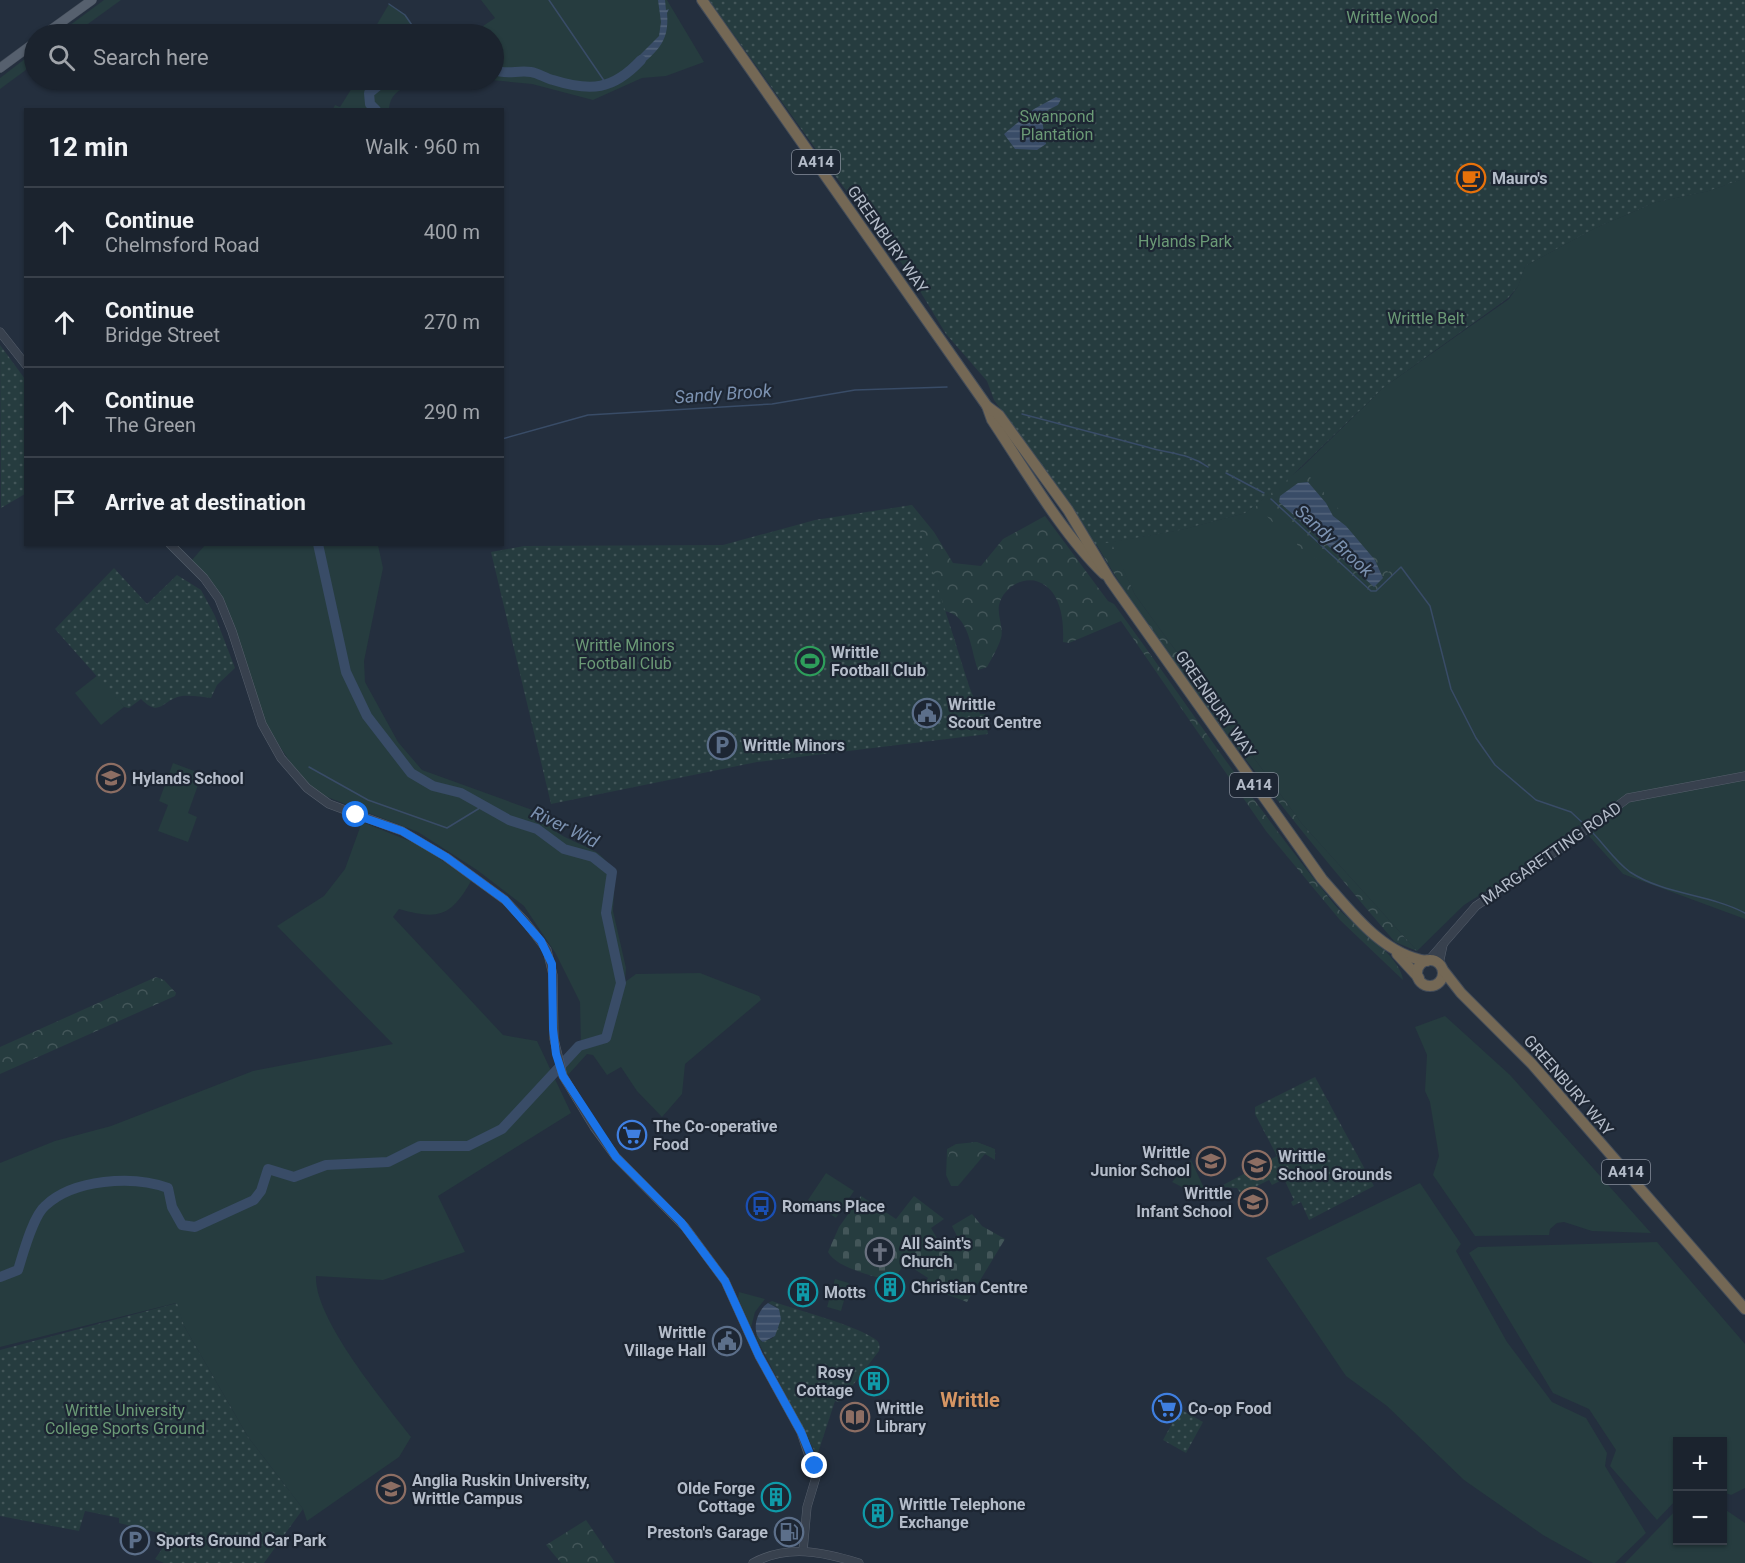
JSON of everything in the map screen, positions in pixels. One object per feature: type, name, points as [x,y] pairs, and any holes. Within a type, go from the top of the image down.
[{"type":"highway","name":"GREENBURY WAY","points":[[702,0],[987,406],[999,416],[1064,505],[1110,580],[1296,845],[1353,912],[1394,950],[1419,978],[1427,985],[1438,983],[1461,993]]},
{"type":"highway","name":"GREENBURY WAY","points":[[1394,950],[1434,964],[1532,1064],[1745,1309]]},
{"type":"highway","points":[[1419,978],[1418,969],[1434,964],[1438,983]]},
{"type":"main road","points":[[59,24],[92,0]]},
{"type":"main road","points":[[0,68],[24,50]]},
{"type":"street","points":[[0,332],[24,362]]},
{"type":"street","points":[[172,546],[212,588],[232,631],[262,724],[281,758],[307,788],[329,804],[422,841],[505,900],[541,941],[552,964],[553,1029],[561,1072],[594,1127],[616,1157],[637,1182],[679,1220],[725,1281],[759,1356],[798,1425],[813,1461],[816,1482],[807,1507],[803,1551]]},
{"type":"street","name":"MARGARETTING ROAD","points":[[1434,964],[1443,944],[1464,917],[1482,901],[1571,841],[1628,798],[1745,776]]},
{"type":"street","points":[[753,1563],[781,1552],[803,1551],[822,1552],[859,1563]]},
{"type":"green space","points":[[104,0],[121,0],[88,24],[72,24]]},
{"type":"green space","points":[[481,0],[667,0],[704,62],[666,76],[642,78],[593,100],[532,84],[504,81],[504,24],[486,24],[495,18]]},
{"type":"green space","name":"Hylands Park","points":[[709,0],[1745,0],[1745,178],[1708,191],[1656,202],[1595,228],[1525,266],[1518,286],[1508,298],[1384,387],[1286,481],[1245,513],[1180,530],[1095,545],[1083,523],[994,400],[987,381],[946,334],[909,273],[830,169]]},
{"type":"green space","points":[[389,4],[405,14],[412,24],[377,24]]},
{"type":"green space","points":[[24,60],[24,71],[0,89],[0,78]]},
{"type":"green space","points":[[351,90],[401,90],[391,100],[389,108],[334,108],[335,105],[340,107]]},
{"type":"green space","points":[[1745,178],[1745,919],[1623,874],[1579,825],[1501,882],[1464,905],[1417,951],[1302,824],[1135,595],[1110,542],[1180,530],[1245,513],[1302,467],[1384,387],[1509,299],[1518,286],[1525,266],[1595,228],[1656,202],[1708,191]]},
{"type":"green space","name":"Writtle Belt","points":[[1745,178],[1708,191],[1656,202],[1595,228],[1525,266],[1518,286],[1508,298],[1384,387],[1288,479],[1302,468],[1344,515],[1388,572],[1396,569],[1400,577],[1391,589],[1376,599],[1365,599],[1359,595],[1325,564],[1299,547],[1287,530],[1275,525],[1264,513],[1253,509],[1283,483],[1245,513],[1180,530],[1111,542],[1135,595],[1302,824],[1417,951],[1395,942],[1292,819],[1163,648],[1075,512],[1516,220]]},
{"type":"green space","points":[[0,345],[24,378],[24,495],[1,508]]},
{"type":"green space","points":[[912,505],[934,532],[953,563],[981,566],[1003,539],[1045,516],[1108,601],[1114,604],[1305,868],[1341,912],[1394,960],[1403,980],[1340,920],[1266,831],[1121,621],[1069,643],[1063,642],[1062,620],[1056,597],[1039,582],[1025,581],[1012,587],[1002,598],[999,605],[1001,638],[987,667],[978,670],[964,626],[953,614],[944,611],[956,644],[955,653],[901,508]]},
{"type":"green space","name":"Writtle Minors Football Club","points":[[912,505],[969,686],[980,714],[985,714],[988,734],[757,762],[551,804],[491,552],[524,546],[723,545],[815,520]]},
{"type":"green space","points":[[204,546],[378,546],[383,568],[364,661],[365,682],[398,742],[422,770],[538,812],[544,821],[564,837],[602,856],[615,874],[613,911],[626,968],[625,982],[636,974],[700,973],[759,996],[761,1000],[685,1064],[682,1094],[662,1117],[637,1091],[621,1067],[607,1075],[593,1055],[587,1054],[567,1076],[564,1066],[581,1048],[580,1002],[556,954],[524,906],[477,870],[418,832],[322,795],[300,777],[267,727],[225,602],[192,560]]},
{"type":"green space","points":[[114,568],[147,604],[177,575],[201,590],[215,616],[235,668],[217,685],[211,698],[182,696],[157,708],[141,699],[129,708],[124,707],[55,629]]},
{"type":"green space","points":[[98,675],[124,707],[101,725],[75,693]]},
{"type":"green space","points":[[173,763],[202,774],[188,813],[197,817],[188,842],[158,831],[168,805],[159,801]]},
{"type":"green space","points":[[362,822],[422,846],[471,881],[457,902],[442,913],[424,914],[399,909],[393,917],[503,1035],[537,1041],[571,1113],[438,1196],[465,1252],[383,1280],[316,1276],[318,1294],[338,1337],[411,1437],[399,1457],[307,1521],[303,1509],[248,1437],[184,1326],[176,1303],[0,1347],[0,1163],[55,1141],[111,1126],[253,1071],[393,1044],[277,926],[324,896],[345,869]]},
{"type":"green space","points":[[156,977],[164,980],[176,993],[175,996],[0,1074],[0,1047]]},
{"type":"green space","points":[[1445,1016],[1510,1075],[1651,1233],[1592,1231],[1564,1222],[1557,1223],[1550,1229],[1549,1235],[1475,1236],[1433,1175],[1439,1156],[1430,1102],[1425,1091],[1427,1055],[1415,1027]]},
{"type":"green space","points":[[1315,1077],[1374,1186],[1309,1220],[1301,1202],[1293,1206],[1291,1202],[1294,1200],[1284,1179],[1272,1185],[1269,1180],[1241,1194],[1237,1188],[1223,1185],[1277,1156],[1255,1114],[1255,1107]]},
{"type":"green space","points":[[976,1142],[995,1149],[995,1160],[985,1154],[958,1186],[951,1186],[946,1175],[947,1149],[956,1144]]},
{"type":"green space","points":[[977,1142],[992,1148],[996,1154],[985,1153],[975,1161],[967,1156],[957,1167],[951,1167],[948,1158],[950,1148]]},
{"type":"green space","points":[[1191,1160],[1204,1188],[1198,1195],[1172,1182]]},
{"type":"green space","points":[[826,1173],[854,1191],[836,1218],[808,1200]]},
{"type":"green space","points":[[1420,1183],[1461,1244],[1456,1251],[1507,1342],[1552,1402],[1586,1418],[1607,1453],[1605,1466],[1646,1533],[1615,1563],[1593,1563],[1543,1535],[1464,1480],[1387,1406],[1346,1376],[1266,1258]]},
{"type":"green space","points":[[861,1196],[896,1219],[914,1196],[944,1219],[931,1228],[941,1245],[957,1236],[952,1226],[972,1214],[982,1226],[1005,1239],[967,1302],[924,1286],[928,1278],[905,1263],[893,1281],[867,1274],[839,1263],[828,1252],[839,1227]]},
{"type":"green space","points":[[1657,1242],[1745,1344],[1745,1488],[1731,1495],[1727,1494],[1727,1437],[1673,1437],[1673,1503],[1657,1520],[1610,1466],[1616,1450],[1589,1409],[1553,1393],[1469,1253],[1478,1247]]},
{"type":"green space","points":[[835,1279],[849,1283],[841,1311],[827,1307]]},
{"type":"green space","points":[[739,1292],[765,1299],[755,1312],[751,1328],[738,1298]]},
{"type":"green space","points":[[772,1301],[853,1328],[875,1339],[879,1344],[879,1351],[840,1402],[835,1401],[817,1456],[757,1339],[756,1332],[762,1342],[773,1338],[777,1307],[768,1303]]},
{"type":"green space","name":"Writtle University College Sports Ground","points":[[177,1303],[184,1326],[248,1437],[303,1509],[264,1563],[164,1563],[155,1559],[171,1536],[119,1523],[119,1518],[85,1511],[79,1531],[0,1516],[0,1350]]},
{"type":"green space","points":[[1180,1409],[1203,1422],[1186,1453],[1163,1440]]},
{"type":"green space","points":[[1727,1511],[1745,1523],[1745,1563],[1625,1563],[1673,1513],[1673,1545],[1727,1545]]},
{"type":"green space","points":[[586,1520],[615,1563],[561,1563],[546,1545]]},
{"type":"water","points":[[658,0],[665,0],[666,10],[669,9],[666,32],[660,47],[634,72],[628,67],[659,36],[661,22]]},
{"type":"water","points":[[1056,97],[1061,99],[1058,105],[1044,112],[1042,120],[1046,144],[1037,150],[1015,149],[1004,134],[1034,109]]},
{"type":"water","points":[[1308,482],[1326,503],[1333,516],[1346,526],[1375,560],[1383,578],[1374,587],[1279,502],[1280,496],[1298,483]]},
{"type":"water","points":[[768,1303],[779,1309],[781,1319],[775,1336],[763,1342],[757,1333],[756,1322],[760,1311]]},
{"type":"waterway","points":[[549,0],[607,85]]},
{"type":"waterway","points":[[389,4],[405,15],[411,24]]},
{"type":"waterway","name":"River Wid","points":[[504,72],[531,72],[567,84],[590,87],[611,83],[631,70],[641,60]]},
{"type":"waterway","name":"River Wid","points":[[373,90],[369,93],[370,104],[374,108]]},
{"type":"waterway","name":"Sandy Brook","points":[[504,438],[588,415],[772,404],[855,390],[947,387]]},
{"type":"waterway","name":"Sandy Brook","points":[[1022,414],[1186,456],[1208,467]]},
{"type":"waterway","name":"Sandy Brook","points":[[1226,473],[1264,493]]},
{"type":"waterway","name":"Sandy Brook","points":[[1271,499],[1371,591],[1376,591],[1401,567],[1430,606],[1451,689],[1476,738],[1495,765],[1536,800],[1571,812],[1585,825]]},
{"type":"waterway","name":"River Wid","points":[[0,1277],[18,1270],[36,1218],[45,1206],[71,1190],[87,1185],[121,1181],[154,1184],[168,1188],[172,1207],[182,1225],[195,1227],[254,1200],[261,1191],[268,1169],[294,1177],[326,1165],[388,1162],[420,1146],[468,1146],[502,1129],[579,1046],[606,1038],[621,983],[606,913],[612,872],[593,857],[564,849],[537,829],[509,820],[461,793],[433,786],[411,773],[367,716],[346,672],[318,546]]},
{"type":"waterway","points":[[309,767],[368,800],[447,828],[483,806]]},
{"type":"waterway","name":"Sandy Brook","points":[[1591,831],[1614,858],[1630,872],[1644,880],[1745,913]]},
{"type":"place","name":"Mauro's","points":[[1471,178]]},
{"type":"place","name":"Writtle Football Club","points":[[810,661]]},
{"type":"place","name":"Writtle Scout Centre","points":[[927,713]]},
{"type":"place","name":"Writtle Minors","points":[[722,745]]},
{"type":"place","name":"Hylands School","points":[[111,778]]},
{"type":"place","name":"The Co-operative Food","points":[[632,1135]]},
{"type":"place","name":"Writtle Junior School","points":[[1211,1161]]},
{"type":"place","name":"Writtle School Grounds","points":[[1257,1165]]},
{"type":"place","name":"Writtle Infant School","points":[[1253,1202]]},
{"type":"place","name":"Romans Place","points":[[761,1206]]},
{"type":"place","name":"All Saint's Church","points":[[880,1252]]},
{"type":"place","name":"Christian Centre","points":[[890,1287]]},
{"type":"place","name":"Motts","points":[[803,1292]]},
{"type":"place","name":"Writtle Village Hall","points":[[727,1341]]},
{"type":"place","name":"Rosy Cottage","points":[[874,1381]]},
{"type":"place","name":"Co-op Food","points":[[1167,1408]]},
{"type":"place","name":"Writtle Library","points":[[855,1417]]},
{"type":"place","name":"Anglia Ruskin University, Writtle Campus","points":[[391,1489]]},
{"type":"place","name":"Olde Forge Cottage","points":[[776,1497]]},
{"type":"place","name":"Writtle Telephone Exchange","points":[[878,1513]]},
{"type":"place","name":"Preston's Garage","points":[[789,1532]]},
{"type":"place","name":"Sports Ground Car Park","points":[[135,1540]]},
{"type":"district","name":"Writtle","points":[[970,1400]]},
{"type":"route","points":[[356,815],[402,831],[446,857],[505,900],[541,941],[552,964],[553,1029],[556,1054],[563,1076],[594,1127],[616,1157],[637,1182],[681,1222],[725,1281],[759,1356],[786,1401],[815,1466]]},
{"type":"park label","name":"Writtle Wood","points":[[1392,17]]},
{"type":"park label","name":"Swanpond Plantation","points":[[1057,125]]}]
